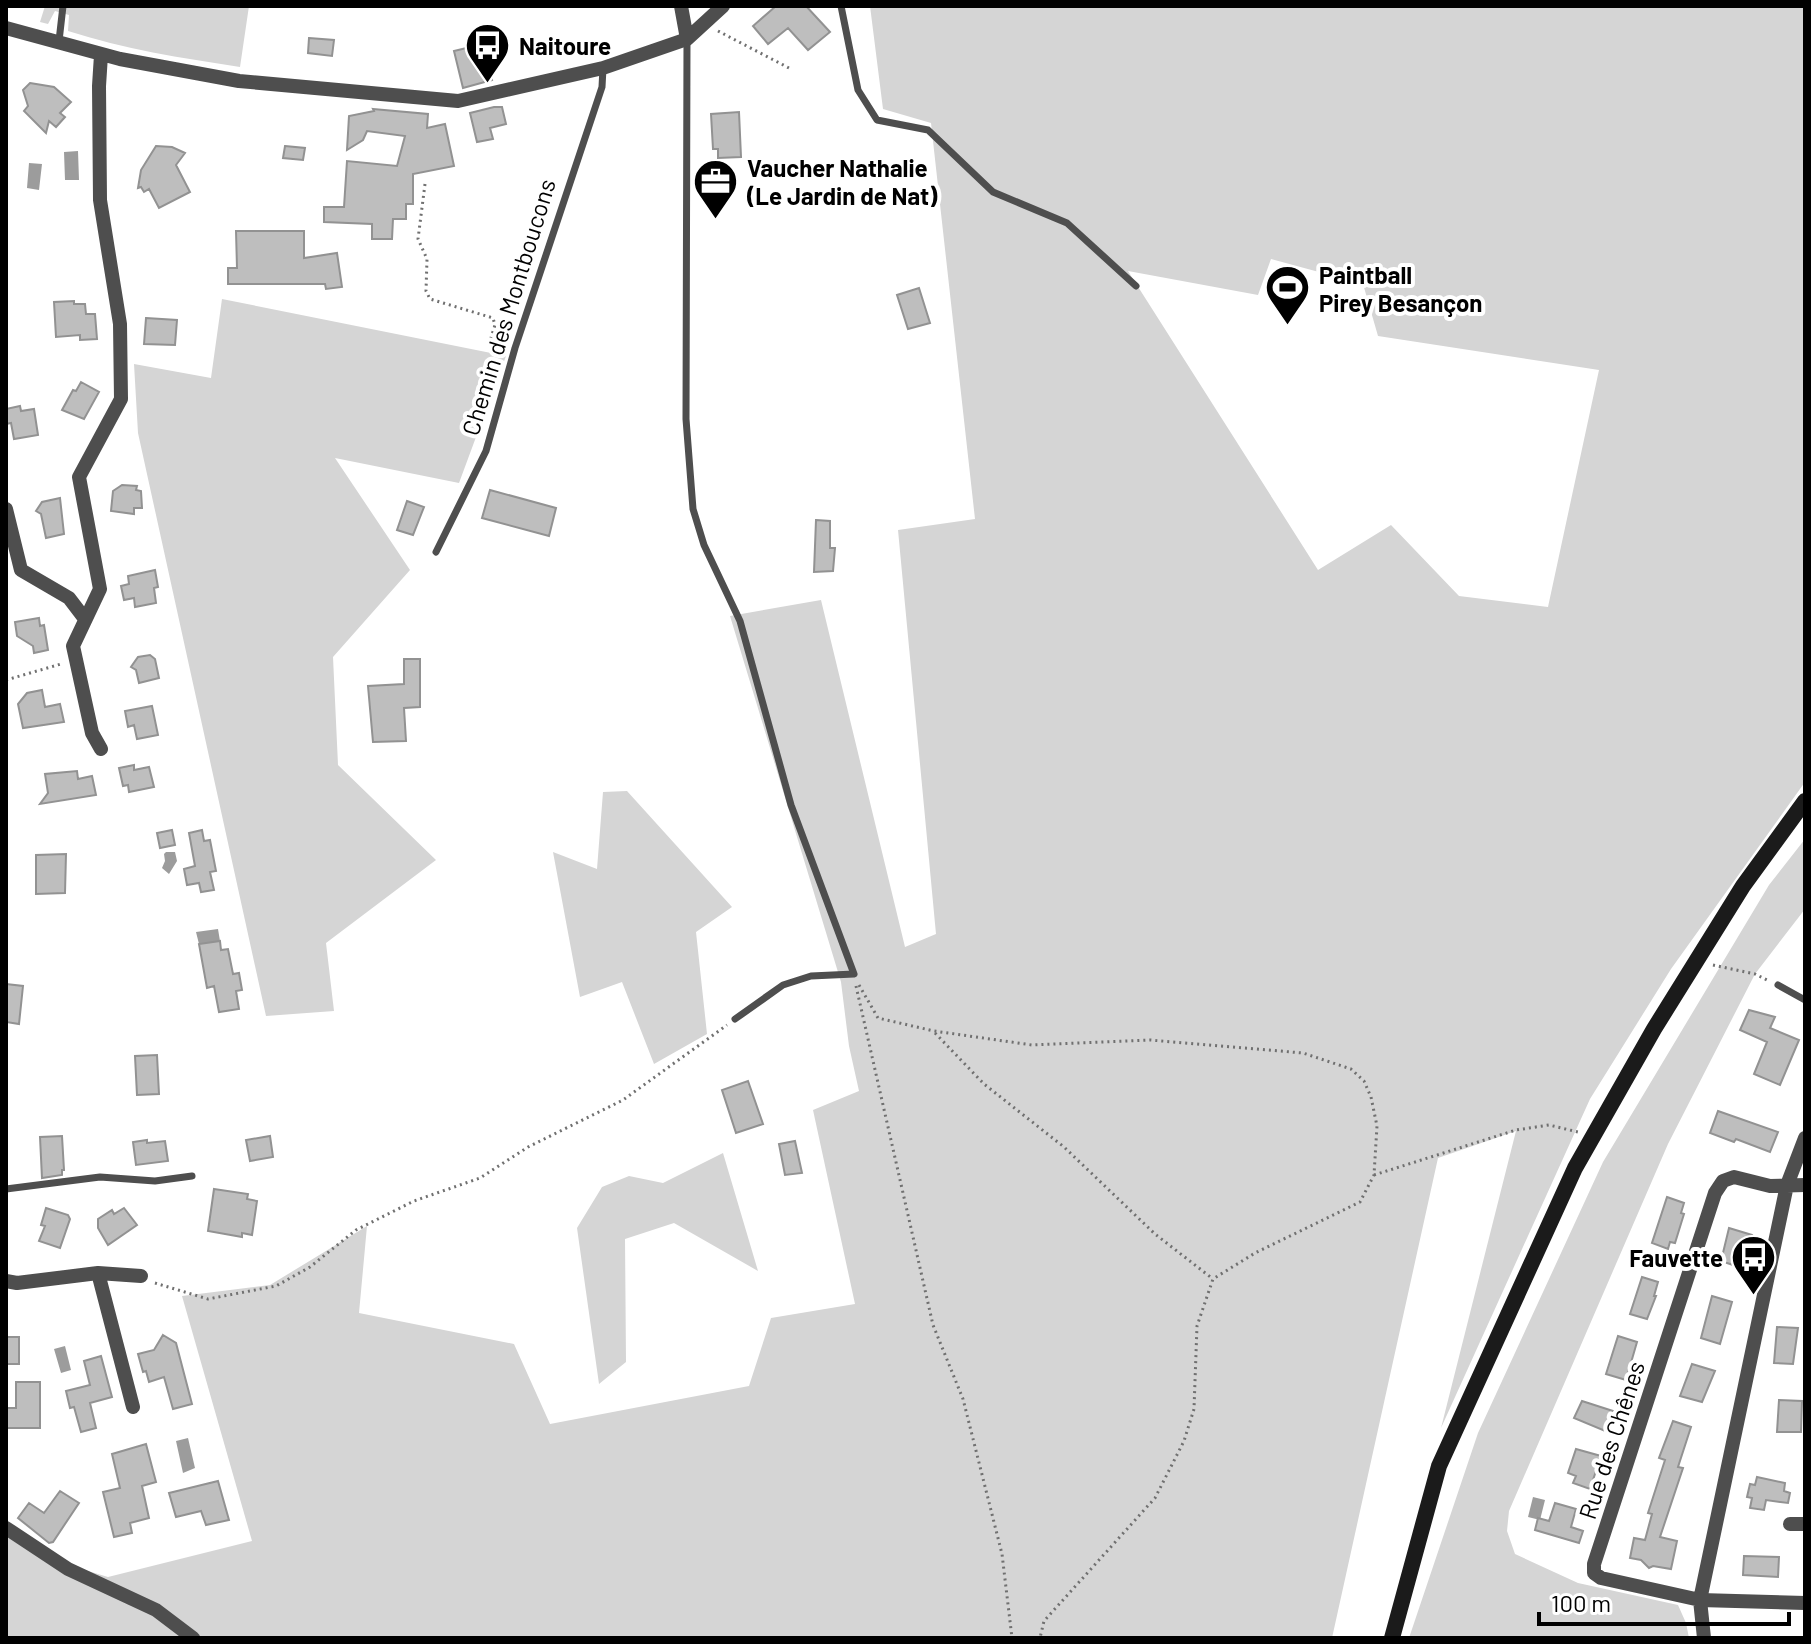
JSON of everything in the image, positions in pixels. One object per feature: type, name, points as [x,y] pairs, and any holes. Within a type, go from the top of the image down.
[{"type":"main road","points":[[1392,1638],[1439,1466],[1575,1168],[1743,886],[1805,801]]},
{"type":"street","points":[[681,6],[687,39]]},
{"type":"street","points":[[6,28],[101,55],[239,81],[458,101],[603,68],[687,39],[723,6]]},
{"type":"street","points":[[101,55],[100,200],[120,324],[121,399],[79,477],[100,589],[73,646],[92,733],[101,749]]},
{"type":"street","points":[[6,509],[21,570],[69,598],[85,619]]},
{"type":"street","points":[[1704,1638],[1700,1600],[1787,1185],[1805,1138]]},
{"type":"street","name":"Rue des Chênes","points":[[1787,1185],[1770,1186],[1734,1177],[1723,1181],[1715,1193],[1594,1564],[1594,1573],[1601,1578],[1700,1600],[1805,1603]]},
{"type":"street","points":[[1787,1185],[1805,1185]]},
{"type":"street","points":[[98,1273],[133,1407]]},
{"type":"street","points":[[6,1281],[17,1283],[98,1273],[141,1276]]},
{"type":"street","points":[[6,1528],[68,1569],[156,1610],[193,1638]]},
{"type":"lane","points":[[59,41],[63,6]]},
{"type":"lane","points":[[841,6],[858,90],[877,120],[928,130],[993,192],[1067,223],[1136,286]]},
{"type":"lane","points":[[687,39],[686,419],[693,509],[704,545],[740,621],[791,805],[854,974],[811,976],[783,985],[735,1019]]},
{"type":"lane","name":"Chemin des Montboucons","points":[[436,552],[486,451],[515,348],[602,87],[603,68]]},
{"type":"lane","points":[[1778,985],[1805,1000]]},
{"type":"lane","points":[[6,1189],[100,1177],[155,1181],[192,1176]]},
{"type":"path","points":[[705,23],[789,68]]},
{"type":"path","points":[[425,184],[418,239],[427,259],[426,291],[430,299],[493,318],[495,325],[490,341]]},
{"type":"path","points":[[6,680],[76,660]]},
{"type":"path","points":[[1697,961],[1755,974],[1778,985]]},
{"type":"path","points":[[854,974],[878,1018],[934,1031],[1032,1045],[1150,1040],[1303,1053],[1351,1069],[1364,1081],[1374,1111],[1377,1126],[1374,1175],[1360,1202],[1255,1253],[1213,1279],[1197,1326],[1194,1409],[1184,1441],[1155,1498],[1044,1621],[1040,1638]]},
{"type":"path","points":[[854,974],[933,1325],[963,1399],[1002,1554],[1012,1638]]},
{"type":"path","points":[[141,1276],[166,1288],[208,1299],[276,1286],[310,1267],[356,1230],[414,1201],[480,1178],[528,1147],[623,1100],[735,1019]]},
{"type":"path","points":[[934,1031],[984,1084],[1064,1147],[1155,1234],[1213,1279]]},
{"type":"path","points":[[1374,1175],[1516,1130],[1549,1125],[1594,1136]]},
{"type":"shaded area","points":[[45,6],[249,6],[240,67],[131,48],[68,31],[69,15],[55,11],[48,24],[40,22]]},
{"type":"shaded area","points":[[870,6],[1805,6],[1805,782],[1671,969],[1590,1099],[1441,1428],[1516,1131],[1438,1158],[1332,1638],[6,1638],[6,1521],[78,1568],[108,1577],[252,1541],[182,1296],[270,1285],[367,1226],[359,1313],[514,1344],[550,1424],[749,1386],[771,1318],[855,1304],[813,1110],[859,1091],[849,1046],[841,982],[730,616],[821,600],[905,947],[936,934],[898,530],[975,519],[931,123],[883,109]],"holes":[[[1271,259],[1363,284],[1378,336],[1599,370],[1548,607],[1459,596],[1391,525],[1318,570],[1128,271],[1258,295]]]},
{"type":"shaded area","points":[[78,151],[79,180],[65,180],[64,152]]},
{"type":"shaded area","points":[[29,163],[42,164],[39,190],[27,188]]},
{"type":"shaded area","points":[[222,299],[506,356],[459,483],[335,458],[410,570],[333,657],[338,765],[436,860],[326,943],[334,1011],[266,1016],[138,433],[134,364],[211,378]]},
{"type":"shaded area","points":[[627,791],[732,907],[696,932],[707,1034],[654,1064],[622,982],[580,997],[553,852],[597,869],[603,792]]},
{"type":"shaded area","points":[[1805,839],[1805,909],[1755,974],[1668,1144],[1509,1511],[1507,1531],[1515,1554],[1578,1583],[1678,1605],[1689,1638],[1409,1638],[1478,1433],[1603,1162],[1769,885]]},
{"type":"shaded area","points":[[166,852],[175,852],[177,861],[169,874],[162,868]]},
{"type":"shaded area","points":[[218,929],[220,941],[199,944],[196,932]]},
{"type":"shaded area","points":[[723,1153],[758,1271],[674,1223],[625,1239],[626,1362],[599,1384],[577,1228],[602,1187],[629,1176],[663,1183]]},
{"type":"shaded area","points":[[65,1346],[71,1370],[61,1373],[54,1349]]},
{"type":"shaded area","points":[[188,1438],[195,1468],[183,1473],[176,1441]]},
{"type":"shaded area","points":[[1533,1497],[1545,1500],[1540,1520],[1528,1517]]},
{"type":"building","points":[[776,6],[806,6],[830,32],[808,50],[788,28],[768,44],[753,26]]},
{"type":"building","points":[[309,38],[334,40],[332,56],[308,53]]},
{"type":"building","points":[[483,44],[492,80],[463,88],[454,51]]},
{"type":"building","points":[[30,83],[54,87],[71,102],[60,113],[65,117],[56,127],[49,121],[46,133],[24,111],[28,106],[23,90]]},
{"type":"building","points":[[502,107],[506,124],[490,128],[493,139],[477,142],[470,113]]},
{"type":"building","points":[[373,109],[428,114],[427,128],[445,124],[454,166],[413,174],[413,204],[406,204],[406,219],[393,219],[392,239],[372,239],[372,224],[324,222],[324,207],[344,207],[347,161],[397,166],[405,136],[367,131],[363,140],[347,150],[349,116]]},
{"type":"building","points":[[739,112],[741,157],[718,158],[718,149],[713,149],[711,114]]},
{"type":"building","points":[[156,146],[172,147],[185,153],[176,165],[190,192],[159,208],[149,189],[144,192],[141,187],[138,188],[141,170]]},
{"type":"building","points":[[285,146],[305,148],[303,160],[283,158]]},
{"type":"building","points":[[236,231],[304,231],[304,258],[337,253],[342,287],[326,289],[325,284],[228,284],[228,268],[237,268]]},
{"type":"building","points":[[919,288],[930,323],[908,329],[897,295]]},
{"type":"building","points":[[74,301],[74,304],[85,304],[86,314],[95,314],[97,339],[80,340],[80,335],[56,337],[54,302]]},
{"type":"building","points":[[146,318],[177,320],[175,345],[144,344]]},
{"type":"building","points":[[81,382],[99,392],[84,419],[62,410]]},
{"type":"building","points":[[20,406],[21,411],[34,409],[38,435],[14,439],[11,423],[6,424],[6,409]]},
{"type":"building","points":[[122,485],[137,486],[136,490],[141,491],[142,508],[134,508],[134,514],[111,511],[113,491]]},
{"type":"building","points":[[490,490],[556,508],[549,536],[482,518]]},
{"type":"building","points":[[60,498],[64,534],[46,538],[41,514],[36,511],[42,502]]},
{"type":"building","points":[[407,501],[424,507],[413,535],[397,530]]},
{"type":"building","points":[[816,520],[830,521],[830,548],[835,548],[833,571],[814,572]]},
{"type":"building","points":[[155,570],[158,587],[154,588],[156,603],[135,607],[134,598],[124,600],[121,586],[129,584],[128,576]]},
{"type":"building","points":[[39,618],[40,626],[44,625],[48,650],[34,653],[33,646],[17,636],[15,622]]},
{"type":"building","points":[[150,655],[155,659],[159,678],[139,683],[136,670],[131,667],[138,657]]},
{"type":"building","points":[[404,659],[420,659],[420,707],[404,708],[406,741],[373,742],[368,686],[404,684]]},
{"type":"building","points":[[42,690],[45,707],[60,704],[64,722],[23,728],[18,704],[27,693]]},
{"type":"building","points":[[152,706],[158,735],[137,739],[134,725],[128,727],[125,711]]},
{"type":"building","points":[[134,765],[134,770],[149,767],[154,787],[129,792],[128,785],[123,786],[119,768]]},
{"type":"building","points":[[77,771],[78,779],[92,776],[96,795],[40,804],[48,793],[45,774]]},
{"type":"building","points":[[172,830],[175,845],[160,848],[157,833]]},
{"type":"building","points":[[202,830],[204,841],[210,840],[216,871],[210,872],[214,890],[201,892],[199,883],[187,885],[184,869],[195,866],[189,833]]},
{"type":"building","points":[[66,854],[65,893],[36,894],[36,855]]},
{"type":"building","points":[[220,941],[221,950],[228,949],[233,974],[239,973],[242,990],[236,991],[239,1009],[219,1012],[214,986],[207,988],[199,944]]},
{"type":"building","points":[[6,984],[23,986],[19,1024],[6,1022]]},
{"type":"building","points":[[1749,1010],[1775,1017],[1770,1028],[1799,1040],[1780,1085],[1754,1074],[1767,1042],[1740,1030]]},
{"type":"building","points":[[157,1055],[159,1094],[137,1095],[135,1056]]},
{"type":"building","points":[[748,1081],[763,1124],[736,1133],[722,1090]]},
{"type":"building","points":[[1718,1111],[1778,1132],[1770,1152],[1710,1133]]},
{"type":"building","points":[[62,1136],[62,1175],[42,1178],[40,1137]]},
{"type":"building","points":[[270,1136],[273,1157],[250,1161],[246,1140]]},
{"type":"building","points":[[147,1140],[147,1143],[165,1141],[168,1161],[136,1165],[133,1142]]},
{"type":"building","points":[[795,1141],[802,1173],[785,1175],[779,1144]]},
{"type":"building","points":[[214,1189],[248,1194],[247,1199],[257,1201],[252,1235],[242,1233],[242,1237],[208,1231]]},
{"type":"building","points":[[1667,1197],[1684,1203],[1681,1213],[1684,1214],[1675,1243],[1670,1242],[1668,1249],[1652,1243]]},
{"type":"building","points":[[46,1208],[68,1215],[70,1219],[60,1248],[39,1241],[45,1226],[41,1225]]},
{"type":"building","points":[[124,1208],[137,1225],[108,1245],[98,1228],[98,1219],[112,1210],[114,1214]]},
{"type":"building","points":[[1729,1228],[1752,1235],[1742,1268],[1721,1261]]},
{"type":"building","points":[[1642,1277],[1658,1282],[1647,1319],[1630,1314]]},
{"type":"building","points":[[1712,1296],[1732,1302],[1720,1344],[1701,1338]]},
{"type":"building","points":[[1777,1327],[1798,1328],[1793,1364],[1774,1363]]},
{"type":"building","points":[[163,1335],[176,1343],[192,1404],[173,1409],[164,1377],[149,1382],[146,1371],[143,1372],[138,1354],[154,1350]]},
{"type":"building","points":[[1618,1336],[1637,1342],[1626,1380],[1606,1374]]},
{"type":"building","points":[[6,1337],[19,1337],[19,1364],[6,1364]]},
{"type":"building","points":[[101,1356],[112,1397],[90,1403],[96,1428],[81,1432],[66,1391],[90,1385],[84,1361]]},
{"type":"building","points":[[1692,1364],[1715,1371],[1702,1402],[1680,1396]]},
{"type":"building","points":[[16,1382],[40,1382],[40,1428],[6,1428],[6,1408],[16,1408]]},
{"type":"building","points":[[1779,1400],[1802,1401],[1801,1432],[1777,1432]]},
{"type":"building","points":[[1582,1401],[1613,1411],[1611,1413],[1618,1417],[1610,1433],[1574,1418]]},
{"type":"building","points":[[1673,1421],[1691,1427],[1678,1467],[1683,1468],[1660,1537],[1677,1541],[1671,1569],[1649,1568],[1641,1560],[1630,1558],[1634,1538],[1645,1540],[1652,1514],[1648,1513],[1665,1460],[1659,1458]]},
{"type":"building","points":[[146,1444],[156,1482],[142,1486],[149,1518],[130,1523],[132,1533],[114,1537],[103,1492],[120,1488],[112,1454]]},
{"type":"building","points":[[1576,1449],[1601,1456],[1590,1489],[1573,1483],[1576,1476],[1568,1473]]},
{"type":"building","points":[[1757,1477],[1785,1483],[1784,1491],[1790,1493],[1788,1503],[1766,1500],[1764,1510],[1750,1508],[1752,1498],[1747,1497],[1750,1484],[1755,1485]]},
{"type":"building","points":[[218,1481],[229,1520],[206,1525],[201,1511],[176,1517],[169,1493]]},
{"type":"building","points":[[60,1491],[79,1503],[53,1542],[49,1543],[18,1518],[29,1503],[44,1513]]},
{"type":"building","points":[[1555,1503],[1576,1509],[1571,1527],[1583,1531],[1579,1543],[1535,1530],[1538,1518],[1549,1521]]},
{"type":"building","points":[[1744,1556],[1779,1557],[1778,1577],[1743,1575]]},
{"type":"place","name":"Naitoure","points":[[488,84]]},
{"type":"place","name":"Vaucher Nathalie (Le Jardin de Nat)","points":[[716,220]]},
{"type":"place","name":"Paintball Pirey Besançon","points":[[1288,327]]},
{"type":"place","name":"Fauvette","points":[[1754,1296]]}]
